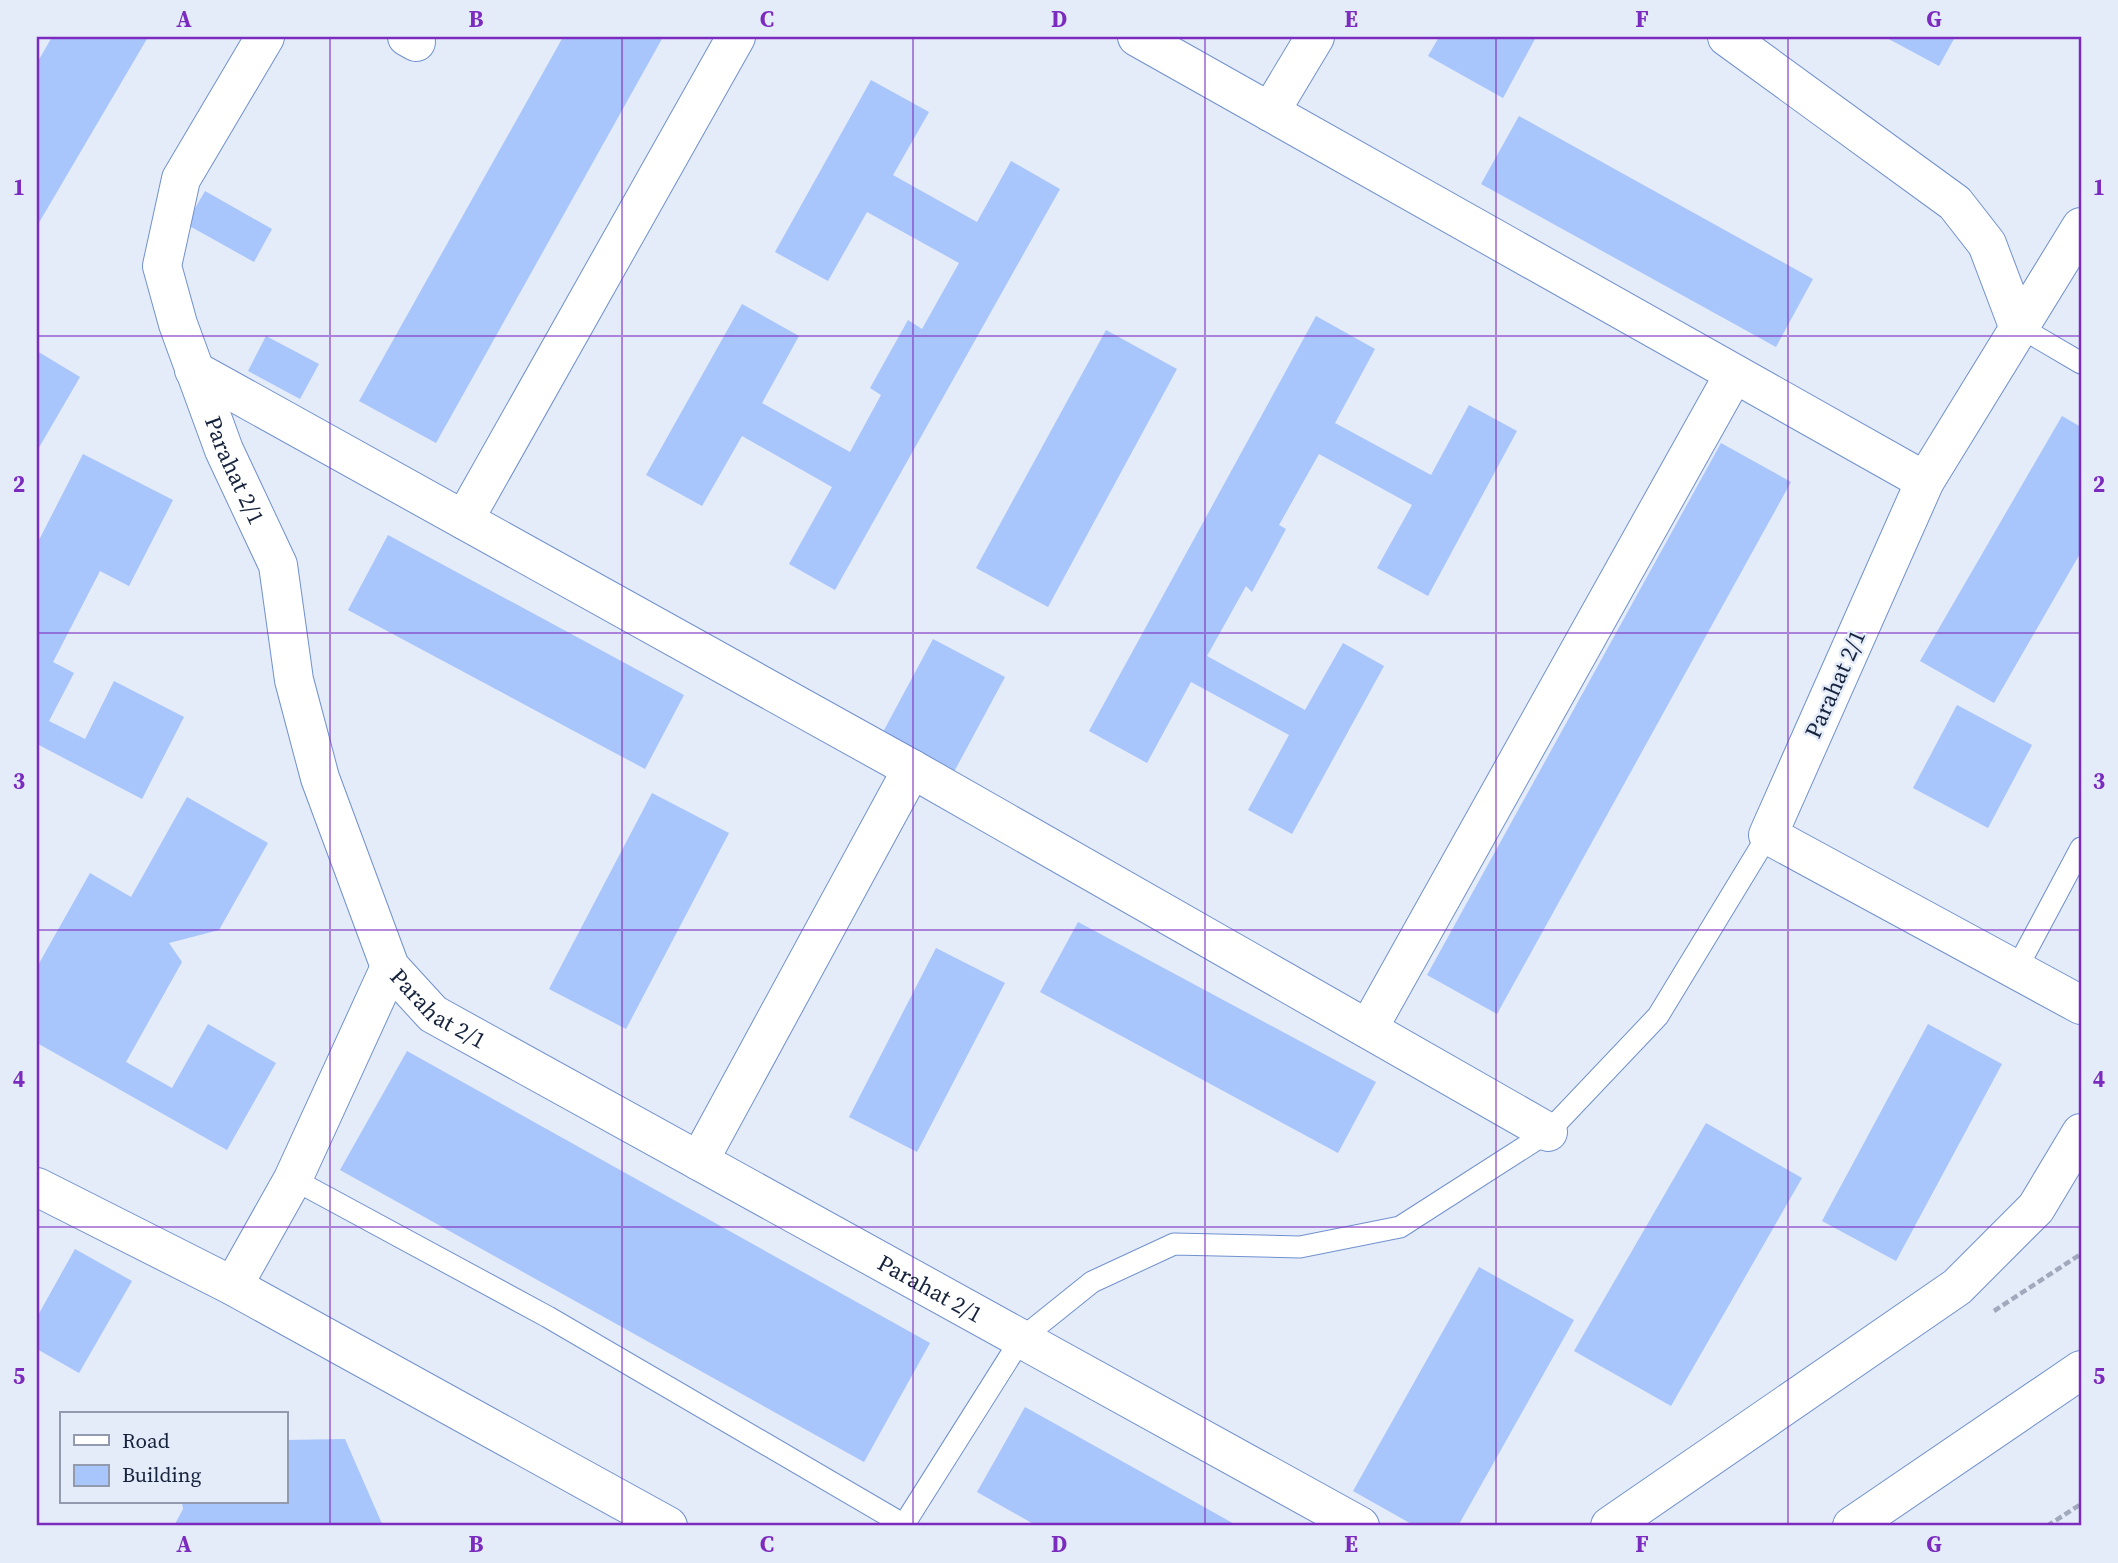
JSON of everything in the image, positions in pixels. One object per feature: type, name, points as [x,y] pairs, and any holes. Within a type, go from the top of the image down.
[{"type":"street","name":"Parahat 2/1","points":[[265,37],[181,179],[162,266],[178,324],[224,450],[278,565],[294,680],[320,778],[390,967],[433,1014],[1360,1526]]},
{"type":"street","points":[[464,520],[736,37]]},
{"type":"street","points":[[1137,37],[1925,481]]},
{"type":"street","points":[[1270,112],[1315,37]]},
{"type":"street","points":[[1727,37],[1955,203],[1987,244],[2018,326]]},
{"type":"street","name":"Parahat 2/1","points":[[1768,835],[1925,481],[2081,227]]},
{"type":"street","points":[[194,370],[912,769],[1548,1132]]},
{"type":"street","points":[[1368,1029],[1734,374]]},
{"type":"street","points":[[699,1161],[912,769]]},
{"type":"street","points":[[1768,835],[2081,1005]]},
{"type":"street","points":[[233,1286],[293,1179],[390,967]]},
{"type":"street","points":[[1610,1526],[1957,1287],[2036,1208],[2081,1133]]},
{"type":"street","points":[[37,1187],[233,1286],[668,1526]]},
{"type":"street","points":[[1852,1526],[2081,1370]]},
{"type":"lane","points":[[2018,326],[2081,363]]},
{"type":"lane","points":[[293,1179],[548,1317],[904,1526],[1021,1339],[1092,1282],[1174,1244],[1300,1247],[1400,1227],[1548,1132],[1658,1016],[1768,835]]},
{"type":"lane","points":[[2016,970],[2081,848]]},
{"type":"path","points":[[2047,1526],[2081,1504]]},
{"type":"building","points":[[52,37],[148,37],[37,226],[37,63]]},
{"type":"building","points":[[563,37],[663,37],[436,443],[359,401]]},
{"type":"building","points":[[1439,37],[1536,37],[1503,98],[1428,56]]},
{"type":"building","points":[[1885,37],[1955,37],[1939,66]]},
{"type":"building","points":[[871,80],[929,112],[893,175],[977,222],[1011,161],[1060,189],[835,590],[789,564],[832,487],[742,436],[702,506],[646,475],[742,304],[799,336],[762,403],[850,452],[881,395],[870,388],[908,320],[922,329],[959,263],[867,212],[828,281],[775,252]]},
{"type":"building","points":[[1519,116],[1813,279],[1776,347],[1481,184]]},
{"type":"building","points":[[205,191],[272,229],[254,262],[186,224]]},
{"type":"building","points":[[1316,316],[1375,349],[1335,423],[1431,475],[1469,405],[1517,431],[1428,596],[1377,568],[1412,505],[1319,454],[1279,525],[1286,529],[1252,592],[1246,586],[1207,656],[1305,710],[1343,643],[1384,666],[1292,834],[1248,810],[1289,735],[1191,682],[1147,763],[1089,731]]},
{"type":"building","points":[[1106,330],[1177,369],[1048,607],[976,568]]},
{"type":"building","points":[[266,336],[319,364],[300,399],[248,371]]},
{"type":"building","points":[[37,351],[80,377],[37,451]]},
{"type":"building","points":[[2062,416],[2081,427],[2081,552],[1994,703],[1920,661]]},
{"type":"building","points":[[1721,443],[1791,482],[1497,1014],[1427,975]]},
{"type":"building","points":[[83,454],[173,500],[129,586],[100,571],[53,662],[74,673],[49,721],[85,739],[114,681],[184,717],[142,799],[37,744],[37,544]]},
{"type":"building","points":[[388,535],[684,695],[645,769],[348,610]]},
{"type":"building","points":[[933,639],[1005,677],[948,783],[876,745]]},
{"type":"building","points":[[1957,705],[2032,745],[1988,828],[1913,788]]},
{"type":"building","points":[[652,793],[729,833],[626,1029],[549,989]]},
{"type":"building","points":[[187,797],[268,843],[219,930],[169,943],[182,962],[126,1062],[172,1088],[208,1024],[276,1063],[227,1150],[37,1043],[37,967],[90,873],[131,897]]},
{"type":"building","points":[[1078,922],[1376,1082],[1338,1153],[1040,992]]},
{"type":"building","points":[[936,948],[1005,983],[917,1152],[849,1117]]},
{"type":"building","points":[[1928,1024],[2002,1064],[1896,1261],[1822,1221]]},
{"type":"building","points":[[407,1051],[930,1343],[864,1462],[340,1170]]},
{"type":"building","points":[[1706,1123],[1802,1178],[1671,1406],[1574,1351]]},
{"type":"building","points":[[75,1249],[132,1281],[79,1373],[37,1349],[37,1317]]},
{"type":"building","points":[[1479,1267],[1574,1320],[1458,1526],[1415,1526],[1353,1491]]},
{"type":"building","points":[[1025,1407],[1238,1526],[1037,1526],[977,1492]]},
{"type":"building","points":[[345,1439],[383,1526],[174,1526],[183,1509],[182,1504],[287,1504],[287,1440]]}]
